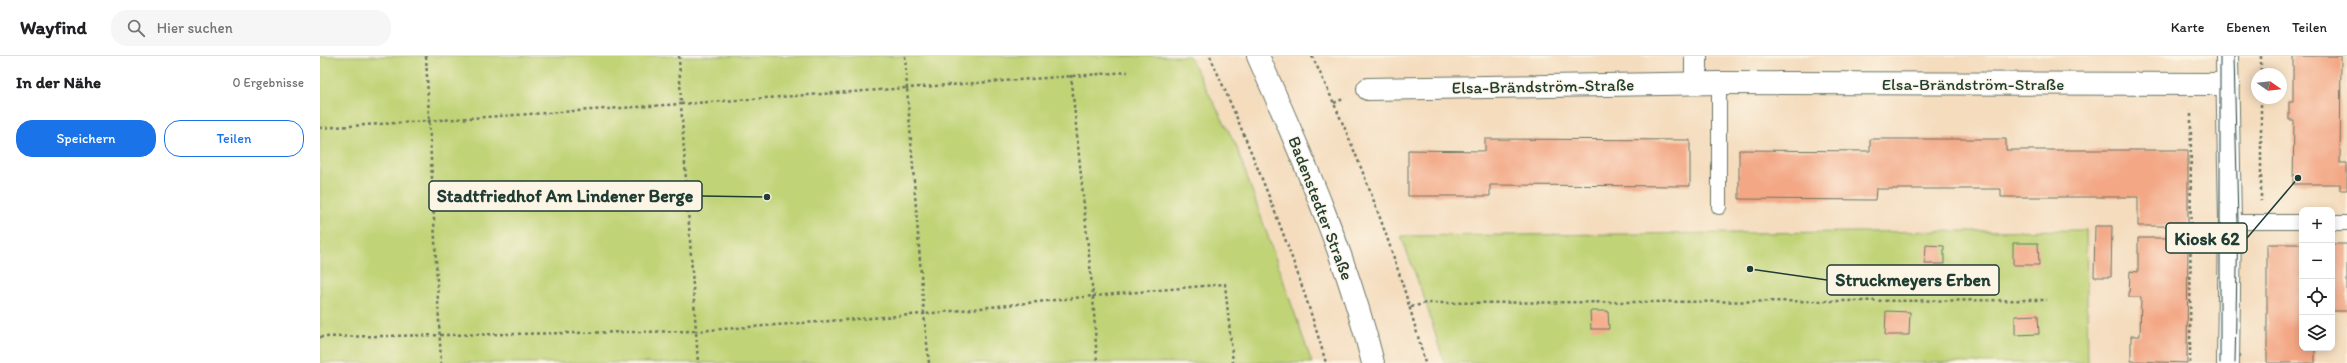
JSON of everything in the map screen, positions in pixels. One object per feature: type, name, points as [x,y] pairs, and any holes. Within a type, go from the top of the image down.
[{"type":"street","name":"Badenstedter Straße","points":[[1258,56],[1322,207],[1362,316],[1373,363]]},
{"type":"street","points":[[1696,56],[1696,83]]},
{"type":"street","points":[[2227,56],[2230,222],[2228,363]]},
{"type":"street","name":"Elsa-Brändström-Straße","points":[[1368,89],[1719,82],[2228,84]]},
{"type":"lane","points":[[1719,82],[1719,207]]},
{"type":"lane","points":[[2230,222],[2299,222]]},
{"type":"lane","points":[[2335,223],[2347,223]]},
{"type":"path","points":[[426,56],[441,363]]},
{"type":"path","points":[[679,56],[698,363]]},
{"type":"path","points":[[905,56],[929,363]]},
{"type":"path","points":[[1210,56],[1248,143],[1314,320],[1326,363]]},
{"type":"path","points":[[1312,56],[1358,161],[1411,307],[1425,363]]},
{"type":"path","points":[[2261,56],[2261,68]]},
{"type":"path","points":[[320,128],[430,122],[1128,72]]},
{"type":"path","points":[[1071,75],[1093,296],[1097,363]]},
{"type":"path","points":[[2190,85],[2190,363]]},
{"type":"path","points":[[2261,104],[2261,222]]},
{"type":"path","points":[[320,337],[696,331],[924,314],[1093,296],[1226,284],[1233,363]]},
{"type":"path","points":[[1411,307],[1426,303],[2047,300]]},
{"type":"green space","points":[[320,56],[1189,56],[1236,145],[1312,363],[320,363]]},
{"type":"green space","points":[[2086,230],[2088,363],[1444,363],[1426,303],[1401,236]]},
{"type":"building","points":[[2293,56],[2341,56],[2340,163],[2347,163],[2347,190],[2340,190],[2340,184],[2293,184],[2294,120],[2289,120],[2289,102],[2293,102]]},
{"type":"building","points":[[1485,139],[1690,140],[1690,186],[1490,185],[1490,196],[1408,196],[1408,150],[1485,151]]},
{"type":"building","points":[[1870,139],[2006,139],[2006,150],[2188,150],[2188,226],[2138,226],[2138,197],[2001,197],[2001,189],[1876,189],[1875,200],[1739,199],[1739,150],[1870,151]]},
{"type":"building","points":[[2095,226],[2112,226],[2111,277],[2094,277]]},
{"type":"building","points":[[2138,238],[2188,238],[2187,363],[2131,361],[2131,336],[2140,336],[2141,297],[2129,297],[2130,271],[2138,272]]},
{"type":"building","points":[[2013,243],[2038,243],[2039,265],[2013,265]]},
{"type":"building","points":[[2267,244],[2299,244],[2299,351],[2315,351],[2315,363],[2267,363]]},
{"type":"building","points":[[2335,244],[2347,244],[2347,311],[2335,311]]},
{"type":"building","points":[[1926,245],[1944,246],[1944,264],[1925,264]]},
{"type":"building","points":[[1590,311],[1608,311],[1609,329],[1591,329]]},
{"type":"building","points":[[1886,311],[1910,312],[1909,335],[1885,335]]},
{"type":"building","points":[[2038,315],[2039,334],[2015,335],[2015,316]]},
{"type":"tram line","points":[[2220,56],[2220,363]]},
{"type":"tram line","points":[[2234,56],[2238,222],[2235,363]]},
{"type":"place","name":"Kiosk 62","points":[[2298,178]]},
{"type":"place","name":"Stadtfriedhof Am Lindener Berge","points":[[767,197]]},
{"type":"place","name":"Struckmeyers Erben","points":[[1750,269]]}]
